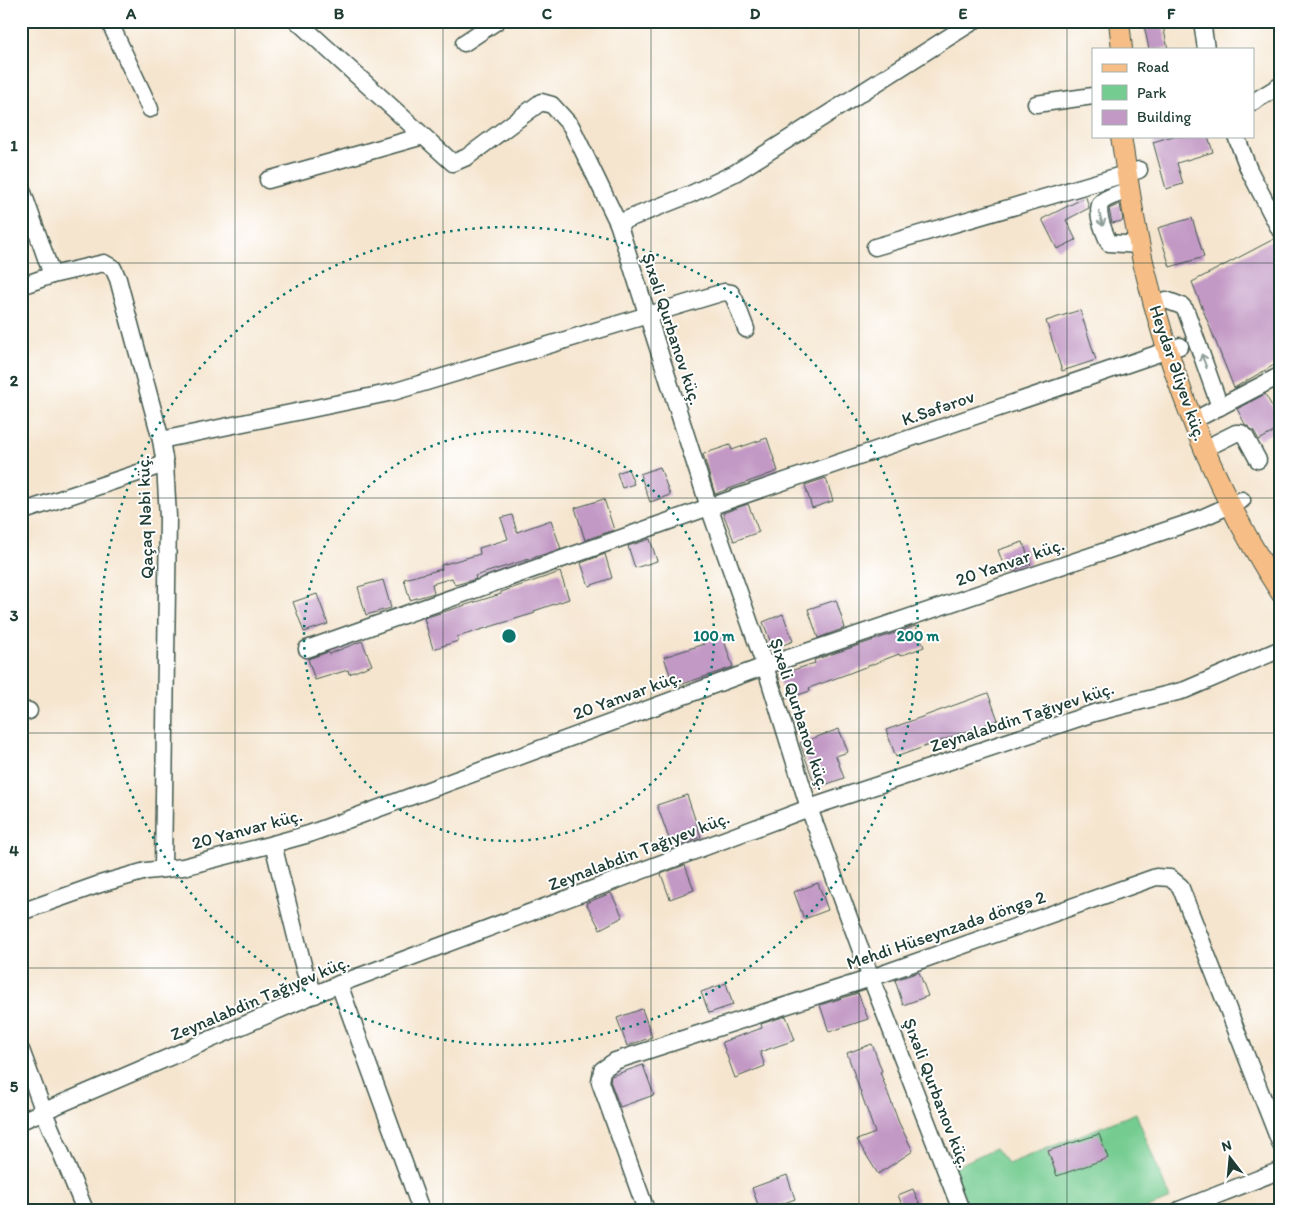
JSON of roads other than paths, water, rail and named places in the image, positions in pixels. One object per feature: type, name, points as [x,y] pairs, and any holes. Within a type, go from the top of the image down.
[{"type":"main road","points":[[1107,21],[1110,48]]},
{"type":"main road","points":[[1118,21],[1122,48]]},
{"type":"main road","name":"Heydər Əliyev küç.","points":[[1122,138],[1166,300],[1174,348],[1194,422],[1236,503],[1262,564],[1281,593]]},
{"type":"main road","name":"Heydər Əliyev küç.","points":[[1134,138],[1132,177],[1139,245],[1147,279],[1174,348],[1212,411],[1216,443],[1236,503],[1281,570]]},
{"type":"street","points":[[109,21],[150,109]]},
{"type":"street","points":[[297,21],[423,136]]},
{"type":"street","points":[[464,43],[497,21]]},
{"type":"street","points":[[618,223],[691,194],[735,173],[974,21]]},
{"type":"street","points":[[1202,21],[1206,48]]},
{"type":"street","points":[[1254,101],[1281,85]]},
{"type":"street","points":[[1036,104],[1092,96]]},
{"type":"street","name":"Şıxəli Qurbanov küç.","points":[[423,136],[454,163],[467,157],[541,102],[552,105],[571,126],[618,223],[646,316],[709,507],[765,666],[809,808],[871,978],[961,1210]]},
{"type":"street","points":[[268,180],[423,136]]},
{"type":"street","points":[[1237,138],[1249,170],[1281,232]]},
{"type":"street","points":[[1132,177],[1102,202],[1098,207],[1098,212],[1109,243],[1112,245],[1139,245]]},
{"type":"street","points":[[874,246],[1132,177]]},
{"type":"street","points":[[21,187],[52,275]]},
{"type":"street","name":"Qaçaq Nəbi küç.","points":[[21,286],[52,275],[104,263],[113,268],[118,279],[161,440],[165,464],[168,517],[163,869]]},
{"type":"street","points":[[161,440],[393,392],[724,292],[731,293],[746,329]]},
{"type":"street","points":[[1166,300],[1182,306],[1186,311],[1212,411],[1281,375]]},
{"type":"street","name":"K.Səfərov","points":[[307,649],[709,507],[1174,348]]},
{"type":"street","points":[[1216,443],[1236,433],[1241,433],[1245,436],[1258,460]]},
{"type":"street","points":[[21,512],[165,464]]},
{"type":"street","name":"20 Yanvar küç.","points":[[21,912],[100,884],[146,871],[184,866],[273,844],[348,820],[765,666],[1197,520],[1236,503]]},
{"type":"street","name":"Zeynalabdin Tağıyev küç.","points":[[21,1120],[44,1112],[339,984],[809,808],[1094,713],[1185,690],[1281,649]]},
{"type":"street","points":[[273,844],[301,958],[305,972],[316,995]]},
{"type":"street","name":"Mehdi Hüseynzadə döngə 2","points":[[646,1210],[600,1082],[602,1070],[614,1062],[871,978],[1156,877],[1170,878],[1180,886],[1281,1145]]},
{"type":"street","points":[[339,984],[421,1210]]},
{"type":"street","points":[[21,1050],[44,1112],[85,1210]]},
{"type":"street","points":[[1179,1210],[1281,1170]]}]
